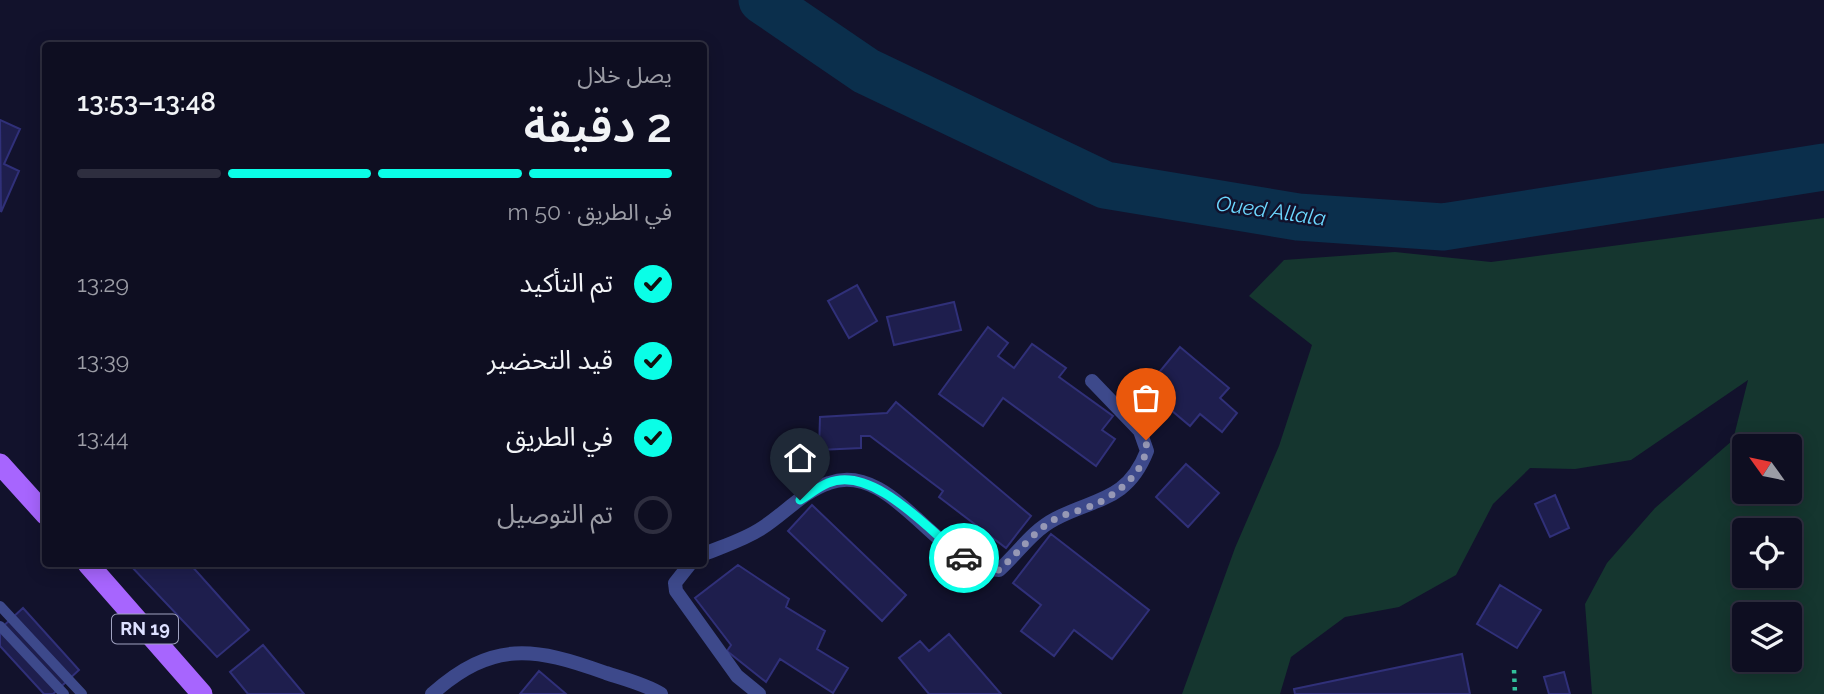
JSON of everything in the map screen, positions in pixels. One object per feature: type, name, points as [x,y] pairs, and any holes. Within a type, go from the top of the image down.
[{"type":"main road","points":[[1,466],[42,511]]},
{"type":"main road","name":"RN 19","points":[[91,567],[202,694]]},
{"type":"street","points":[[707,553],[763,528],[829,482],[844,480],[872,486],[895,499],[973,566],[999,570],[1034,533],[1115,493],[1143,462],[1147,452],[1140,431],[1092,381]]},
{"type":"street","points":[[688,567],[675,583],[676,591],[737,676],[759,694]]},
{"type":"street","points":[[432,694],[454,675],[498,654],[517,652],[552,654],[661,694]]},
{"type":"lane","points":[[0,606],[82,694]]},
{"type":"lane","points":[[0,625],[64,694]]},
{"type":"path","points":[[1514,670],[1515,694]]},
{"type":"green space","points":[[1824,218],[1824,694],[1592,694],[1585,604],[1607,563],[1655,508],[1732,441],[1732,504],[1802,504],[1802,434],[1734,434],[1748,380],[1631,460],[1575,469],[1530,468],[1493,504],[1456,575],[1399,607],[1345,617],[1291,657],[1280,694],[1182,694],[1235,548],[1279,446],[1312,345],[1249,296],[1284,260],[1395,252],[1491,262]]},
{"type":"building","points":[[0,120],[20,129],[4,164],[19,171],[1,212]]},
{"type":"building","points":[[857,285],[877,321],[849,338],[828,301]]},
{"type":"building","points":[[954,302],[961,330],[894,345],[887,317]]},
{"type":"building","points":[[988,327],[1008,343],[998,356],[1014,368],[1032,344],[1066,368],[1059,377],[1113,416],[1102,430],[1115,439],[1096,466],[1003,398],[983,426],[939,394]]},
{"type":"building","points":[[1180,347],[1229,388],[1220,398],[1237,413],[1222,432],[1200,414],[1190,426],[1158,399],[1168,386],[1156,376]]},
{"type":"building","points":[[896,402],[1031,516],[1006,548],[939,497],[943,491],[870,436],[861,436],[861,448],[819,450],[820,417],[887,413]]},
{"type":"building","points":[[1186,464],[1219,493],[1188,527],[1156,497]]},
{"type":"building","points":[[1555,495],[1569,528],[1550,537],[1535,504]]},
{"type":"building","points":[[812,505],[906,595],[882,621],[788,531]]},
{"type":"building","points":[[1051,534],[1149,610],[1112,659],[1074,630],[1054,656],[1021,631],[1041,605],[1013,583]]},
{"type":"building","points":[[738,565],[789,599],[786,607],[825,631],[817,649],[848,668],[833,693],[780,659],[766,682],[727,651],[731,645],[695,598]]},
{"type":"building","points":[[132,567],[193,567],[249,630],[217,657]]},
{"type":"building","points":[[1500,585],[1541,610],[1517,648],[1477,624]]},
{"type":"building","points":[[23,608],[79,670],[53,694],[44,694],[0,646],[0,629]]},
{"type":"building","points":[[949,634],[1001,694],[929,694],[899,658],[920,641],[929,651]]},
{"type":"building","points":[[263,645],[304,694],[248,694],[230,672]]},
{"type":"building","points":[[1462,654],[1470,694],[1295,694],[1294,689]]},
{"type":"building","points":[[539,671],[566,694],[520,694]]},
{"type":"building","points":[[1564,672],[1570,694],[1549,694],[1544,677]]},
{"type":"waterway","name":"Oued Allala","points":[[762,0],[866,71],[1105,185],[1298,217],[1443,227],[1824,167]]},
{"type":"way so far","points":[[964,558],[973,566],[999,570],[1034,533],[1056,519],[1095,505],[1115,493],[1143,462],[1147,452],[1146,440]]},
{"type":"route","points":[[800,500],[829,482],[844,480],[872,486],[895,499],[916,520],[964,558]]}]
